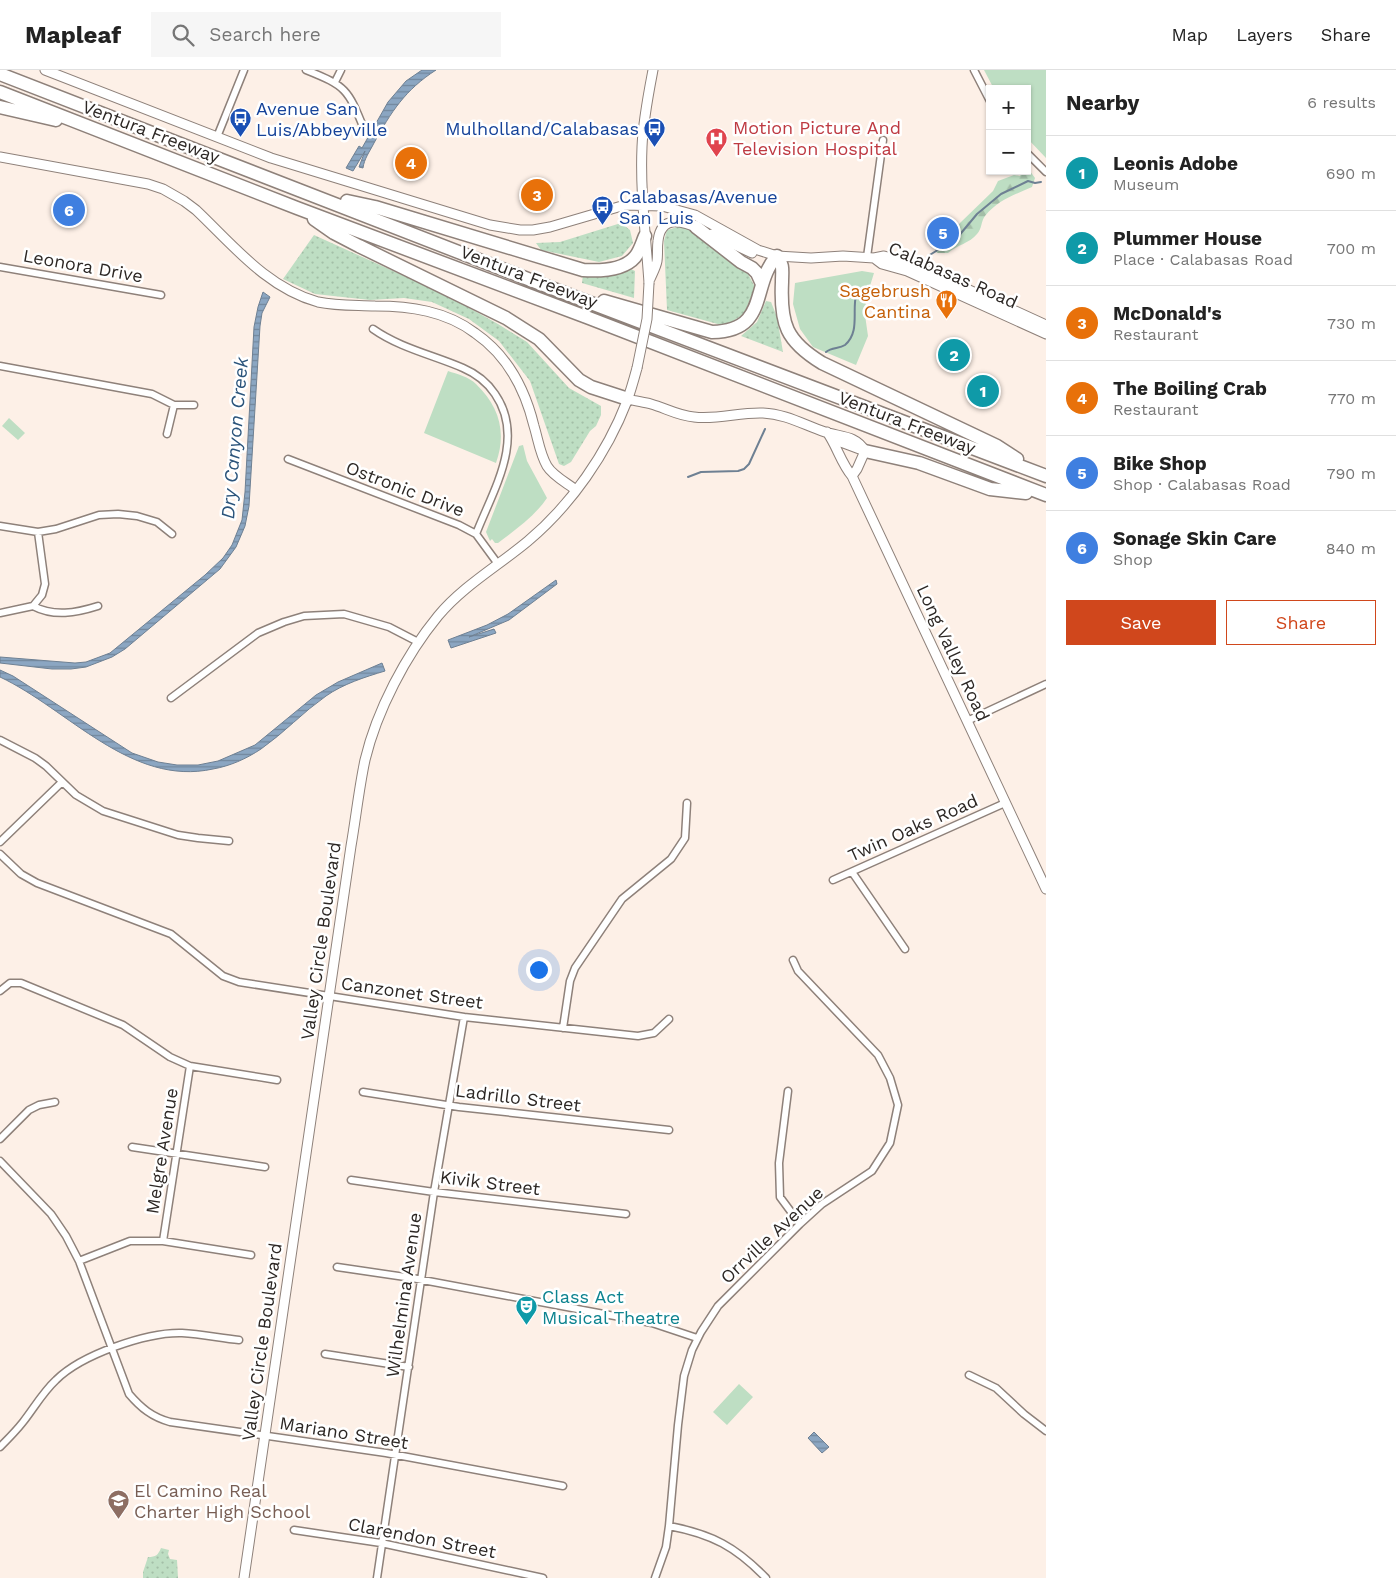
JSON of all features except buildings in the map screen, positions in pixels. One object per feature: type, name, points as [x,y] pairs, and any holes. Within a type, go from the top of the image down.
[{"type":"highway","name":"Ventura Freeway","points":[[0,74],[546,286],[1041,474]]},
{"type":"highway","name":"Ventura Freeway","points":[[0,92],[1045,495]]},
{"type":"highway","points":[[0,107],[100,130]]},
{"type":"highway","points":[[308,192],[375,207],[583,270],[606,270],[631,261],[637,254],[645,236]]},
{"type":"highway","points":[[297,208],[334,233],[506,318],[539,339],[579,380],[590,387],[628,399]]},
{"type":"highway","points":[[696,227],[758,273],[762,284]]},
{"type":"highway","points":[[546,286],[632,308],[712,332],[723,331],[731,329],[746,320],[753,313],[760,297],[762,284],[768,268],[777,256],[783,264],[781,310],[785,325],[797,344],[806,353],[822,363],[997,446],[1041,474]]},
{"type":"highway","points":[[864,451],[919,463],[990,489],[1045,495]]},
{"type":"main road","name":"Calabasas Road","points":[[45,70],[291,164],[475,221],[506,228],[533,230],[550,227],[625,205],[662,206],[695,215],[758,250],[777,256],[804,258],[843,256],[870,258],[884,256],[921,268],[1046,325]]},
{"type":"main road","points":[[649,282],[642,204],[642,149],[644,120],[653,70]]},
{"type":"main road","points":[[0,157],[124,178],[163,189],[196,210],[265,276],[289,291],[333,305],[401,306],[423,310],[458,322],[475,332],[489,344],[510,368],[526,399],[546,464],[554,473],[576,490]]},
{"type":"main road","points":[[649,282],[657,262],[658,239],[661,232],[672,222],[680,221],[696,227],[755,255],[777,256]]},
{"type":"main road","name":"Calabasas Road","points":[[870,258],[882,264],[907,271],[1046,334]]},
{"type":"main road","name":"Valley Circle Boulevard","points":[[244,1578],[365,759],[389,695],[418,642],[438,616],[455,598],[529,541],[550,520],[576,490],[605,447],[628,399],[637,368],[647,319],[649,282]]},
{"type":"main road","points":[[628,399],[694,417],[708,418],[751,413],[775,414],[827,432],[840,434],[854,439],[862,445],[864,451],[852,476]]},
{"type":"main road","name":"Long Valley Road","points":[[827,432],[852,476],[1046,889]]},
{"type":"street","points":[[218,137],[244,70]]},
{"type":"street","points":[[306,70],[335,82],[345,90],[353,101],[364,129]]},
{"type":"street","points":[[335,82],[341,70]]},
{"type":"street","points":[[974,70],[986,93]]},
{"type":"street","points":[[870,258],[884,140]]},
{"type":"street","points":[[1031,157],[1046,172]]},
{"type":"street","name":"Leonora Drive","points":[[0,267],[161,295]]},
{"type":"street","points":[[373,329],[388,340],[474,373],[489,385],[500,402],[506,416],[508,445],[501,471],[476,534]]},
{"type":"street","points":[[0,366],[152,394],[174,405],[194,405]]},
{"type":"street","points":[[167,434],[174,405]]},
{"type":"street","name":"Ostronic Drive","points":[[288,459],[452,522],[476,534],[498,564]]},
{"type":"street","points":[[0,526],[38,532],[56,529],[99,515],[119,514],[137,516],[157,522],[172,534]]},
{"type":"street","points":[[0,613],[32,606],[42,596],[45,584],[38,532]]},
{"type":"street","points":[[32,606],[42,611],[58,614],[80,612],[98,606]]},
{"type":"street","points":[[171,698],[258,633],[304,616],[344,614],[389,627],[418,642]]},
{"type":"street","points":[[967,720],[1046,684]]},
{"type":"street","points":[[0,740],[35,758],[76,795],[104,811],[178,835],[229,841]]},
{"type":"street","points":[[0,842],[62,782]]},
{"type":"street","points":[[563,1028],[570,980],[575,968],[622,899],[671,859],[685,838],[687,803]]},
{"type":"street","name":"Twin Oaks Road","points":[[833,880],[1005,803]]},
{"type":"street","name":"Canzonet Street","points":[[0,854],[21,874],[38,883],[170,934],[224,976],[239,982],[464,1017],[638,1036],[654,1033],[669,1019]]},
{"type":"street","points":[[852,872],[905,949]]},
{"type":"street","name":"Orrville Avenue","points":[[655,1578],[666,1547],[684,1376],[697,1338],[718,1306],[822,1204],[872,1171],[890,1143],[898,1105],[890,1078],[878,1055],[798,971],[793,960]]},
{"type":"street","points":[[0,991],[10,983],[21,984],[123,1025],[170,1058],[190,1066],[278,1080]]},
{"type":"street","name":"Wilhelmina Avenue","points":[[377,1578],[434,1192],[464,1017]]},
{"type":"street","name":"Melgre Avenue","points":[[163,1241],[190,1066]]},
{"type":"street","points":[[788,1091],[779,1163],[780,1197],[800,1224]]},
{"type":"street","name":"Ladrillo Street","points":[[363,1092],[449,1106],[669,1130]]},
{"type":"street","points":[[0,1139],[29,1110],[39,1104],[55,1102]]},
{"type":"street","points":[[132,1147],[265,1167]]},
{"type":"street","name":"Mariano Street","points":[[0,1160],[51,1214],[66,1236],[78,1261],[129,1394],[153,1416],[170,1422],[395,1455],[563,1486]]},
{"type":"street","name":"Kivik Street","points":[[351,1180],[434,1192],[626,1214]]},
{"type":"street","points":[[78,1261],[130,1241],[163,1241],[251,1255]]},
{"type":"street","points":[[337,1267],[652,1323],[697,1338]]},
{"type":"street","points":[[0,1447],[23,1423],[46,1390],[69,1368],[84,1359],[135,1340],[158,1334],[182,1333],[239,1340]]},
{"type":"street","points":[[325,1354],[409,1367]]},
{"type":"street","points":[[969,1375],[996,1388],[1046,1431]]},
{"type":"street","points":[[669,1526],[694,1530],[728,1545],[750,1562],[766,1578]]},
{"type":"street","name":"Clarendon Street","points":[[294,1530],[382,1543],[543,1578]]},
{"type":"green space","points":[[984,70],[1046,70],[1046,158],[1031,142],[1031,85],[992,85]]},
{"type":"green space","points":[[1031,172],[1035,178],[1032,187],[1007,198],[990,210],[983,220],[979,232],[971,240],[948,253],[937,253],[934,247],[945,240],[993,191],[998,181],[1014,175],[1031,175]]},
{"type":"green space","points":[[621,223],[630,230],[633,243],[622,256],[599,262],[541,250],[536,243],[560,242]]},
{"type":"green space","points":[[684,225],[705,237],[747,272],[755,287],[744,314],[725,326],[667,310],[664,241],[667,230]]},
{"type":"green space","points":[[314,235],[446,295],[498,324],[527,342],[569,388],[601,406],[601,415],[596,426],[590,431],[571,462],[564,466],[559,464],[530,381],[499,341],[469,319],[432,302],[404,298],[370,300],[315,294],[283,279]]},
{"type":"green space","points":[[631,269],[635,271],[634,298],[582,283],[583,274],[606,274]]},
{"type":"green space","points":[[862,271],[874,273],[866,299],[865,315],[868,336],[856,365],[813,347],[800,329],[793,304],[795,283]]},
{"type":"green space","points":[[766,301],[771,302],[777,317],[783,352],[741,336],[757,322]]},
{"type":"green space","points":[[448,371],[473,382],[484,392],[495,410],[501,430],[501,441],[496,463],[424,433]]},
{"type":"green space","points":[[9,418],[25,433],[18,440],[2,426]]},
{"type":"green space","points":[[523,445],[527,461],[547,498],[537,511],[498,543],[495,543],[492,539],[490,541],[486,532],[519,446]]},
{"type":"green space","points":[[739,1384],[753,1397],[727,1425],[713,1412]]},
{"type":"green space","points":[[161,1548],[169,1550],[170,1559],[177,1560],[178,1578],[143,1578],[148,1557],[156,1555]]},
{"type":"water","points":[[422,70],[436,70],[416,85],[400,102],[380,132],[366,158],[363,168],[359,167],[365,151],[353,171],[346,168],[359,146],[362,148],[388,102],[406,81]]},
{"type":"water","points":[[263,292],[270,297],[262,313],[260,326],[249,506],[245,526],[236,547],[220,569],[125,649],[112,657],[86,667],[71,669],[52,669],[0,663],[0,657],[75,663],[86,662],[110,653],[223,558],[232,545],[242,520],[254,327]]},
{"type":"water","points":[[556,580],[557,584],[509,620],[469,637],[494,629],[496,633],[451,648],[448,640],[487,625],[508,614]]},
{"type":"water","points":[[382,663],[385,671],[354,681],[326,696],[269,743],[250,756],[219,768],[183,772],[155,767],[101,742],[25,691],[0,677],[0,670],[13,676],[132,753],[158,762],[177,765],[198,765],[218,761],[255,745],[316,695],[338,682]]},
{"type":"water","points":[[814,1432],[829,1447],[822,1453],[808,1438]]},
{"type":"waterway","points":[[928,256],[957,238],[977,214],[1001,194],[1028,181],[1041,182]]},
{"type":"waterway","points":[[826,352],[843,346],[850,340],[854,328],[856,295]]},
{"type":"waterway","points":[[688,477],[701,472],[738,471],[744,469],[749,464],[765,429]]},
{"type":"place","name":"Avenue San Luis/Abbeyville","points":[[240,138]]},
{"type":"place","name":"Mulholland/Calabasas","points":[[655,148]]},
{"type":"place","name":"Motion Picture And Television Hospital","points":[[717,157]]},
{"type":"place","name":"The Boiling Crab","points":[[411,163]]},
{"type":"place","name":"McDonald's","points":[[537,195]]},
{"type":"place","name":"Sonage Skin Care","points":[[69,210]]},
{"type":"place","name":"Calabasas/Avenue San Luis","points":[[603,226]]},
{"type":"place","name":"Bike Shop","points":[[943,233]]},
{"type":"place","name":"Sagebrush Cantina","points":[[947,320]]},
{"type":"place","name":"Plummer House","points":[[954,355]]},
{"type":"place","name":"Leonis Adobe","points":[[983,391]]},
{"type":"place","name":"Class Act Musical Theatre","points":[[526,1326]]},
{"type":"place","name":"El Camino Real Charter High School","points":[[118,1520]]},
{"type":"water label","name":"Dry Canyon Creek","points":[[234,438]]}]
